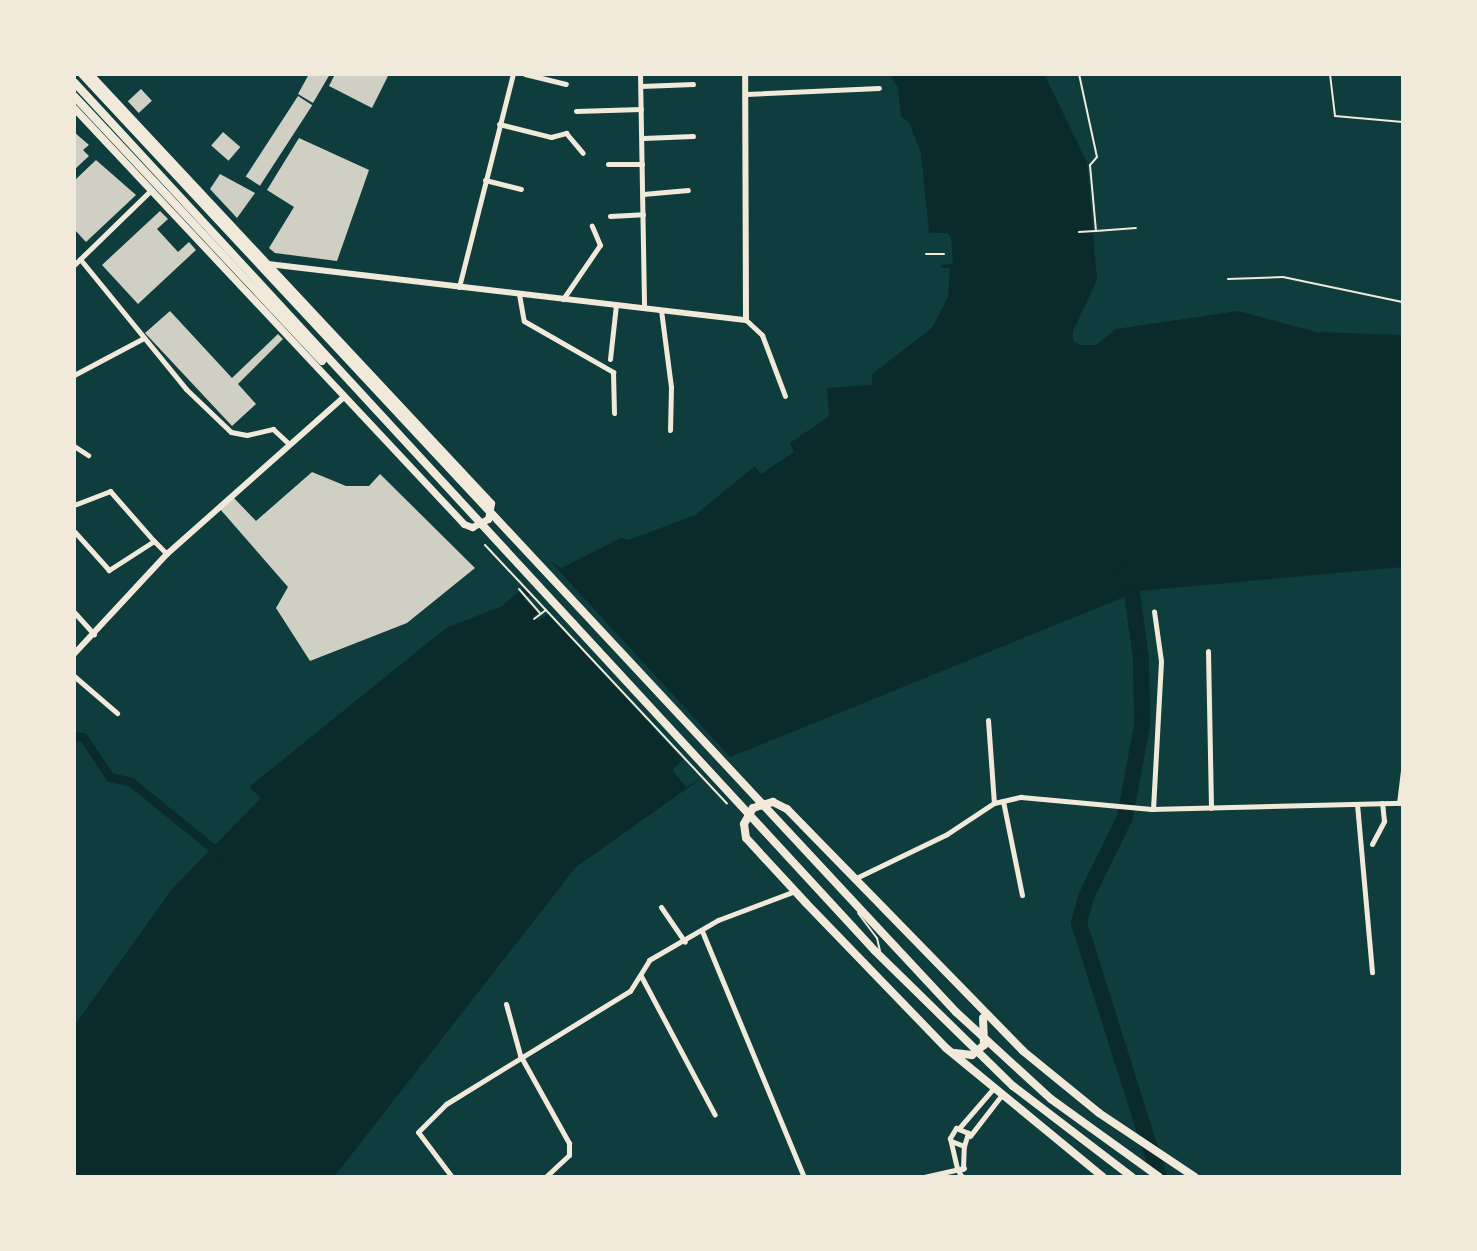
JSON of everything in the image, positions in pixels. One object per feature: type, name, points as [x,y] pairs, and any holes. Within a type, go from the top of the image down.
[{"type":"main road","points":[[82,74],[746,791],[956,1012],[1023,1075],[1159,1177]]},
{"type":"main road","points":[[76,102],[151,190],[464,524],[472,527],[488,519],[491,503],[90,74]]},
{"type":"main road","points":[[74,82],[734,805],[947,1025],[1045,1113],[1132,1177]]},
{"type":"main road","points":[[76,102],[304,346],[349,383]]},
{"type":"main road","points":[[238,283],[264,263]]},
{"type":"main road","points":[[406,461],[429,439]]},
{"type":"main road","points":[[1103,1177],[1000,1097],[946,1048],[746,838],[746,817],[764,802],[787,809],[976,1008],[1046,1072],[1195,1177]]},
{"type":"main road","points":[[946,1048],[964,1056],[984,1045],[986,1023],[976,1008]]},
{"type":"street","points":[[459,287],[513,74]]},
{"type":"street","points":[[525,74],[566,84]]},
{"type":"street","points":[[640,74],[644,308]]},
{"type":"street","points":[[745,74],[746,320]]},
{"type":"street","points":[[641,86],[693,84]]},
{"type":"street","points":[[746,94],[879,88]]},
{"type":"street","points":[[576,111],[641,109]]},
{"type":"street","points":[[499,124],[551,137],[566,133],[583,153]]},
{"type":"street","points":[[642,138],[693,136]]},
{"type":"street","points":[[608,164],[642,164]]},
{"type":"street","points":[[485,180],[521,189]]},
{"type":"street","points":[[74,265],[151,190]]},
{"type":"street","points":[[643,194],[688,190]]},
{"type":"street","points":[[610,216],[643,214]]},
{"type":"street","points":[[563,299],[600,245],[592,226]]},
{"type":"street","points":[[80,259],[186,389],[231,432],[247,435],[273,429],[288,443]]},
{"type":"street","points":[[264,263],[746,320],[762,335],[785,396]]},
{"type":"street","points":[[519,294],[524,321],[613,372],[614,413]]},
{"type":"street","points":[[610,359],[616,305]]},
{"type":"street","points":[[661,310],[671,387],[670,430]]},
{"type":"street","points":[[74,375],[144,338]]},
{"type":"street","points":[[74,654],[167,554],[288,443],[344,397]]},
{"type":"street","points":[[74,446],[88,455]]},
{"type":"street","points":[[74,505],[110,491],[167,554]]},
{"type":"street","points":[[74,531],[109,570],[154,541]]},
{"type":"street","points":[[1153,809],[1161,661],[1154,611]]},
{"type":"street","points":[[74,612],[94,634]]},
{"type":"street","points":[[1208,651],[1211,808]]},
{"type":"street","points":[[74,676],[117,713]]},
{"type":"street","points":[[988,720],[994,803]]},
{"type":"street","points":[[854,880],[947,834],[994,803],[1003,801],[1044,797],[1144,809],[1401,803],[1403,770]]},
{"type":"street","points":[[1003,801],[1022,895]]},
{"type":"street","points":[[1372,844],[1384,821],[1382,803]]},
{"type":"street","points":[[1357,804],[1372,972]]},
{"type":"street","points":[[452,1177],[418,1132],[468,1087],[630,991],[649,960],[686,943],[702,931],[795,891]]},
{"type":"street","points":[[661,907],[686,943]]},
{"type":"street","points":[[702,931],[804,1177]]},
{"type":"street","points":[[641,976],[691,1076],[708,1093],[715,1115]]},
{"type":"street","points":[[506,1004],[520,1055],[569,1143],[569,1155],[545,1177]]},
{"type":"street","points":[[962,1177],[951,1134],[992,1090]]},
{"type":"street","points":[[960,1169],[964,1146],[1000,1097]]},
{"type":"street","points":[[959,1128],[970,1136]]},
{"type":"street","points":[[951,1141],[964,1146]]},
{"type":"street","points":[[924,1177],[960,1169]]},
{"type":"lane","points":[[860,906],[860,919],[880,945],[872,971]]},
{"type":"path","points":[[1079,74],[1097,157],[1090,165],[1096,231]]},
{"type":"path","points":[[1330,74],[1335,116],[1403,122]]},
{"type":"path","points":[[1079,232],[1136,228]]},
{"type":"path","points":[[926,254],[944,254]]},
{"type":"path","points":[[1228,279],[1283,277],[1403,302]]},
{"type":"path","points":[[485,545],[734,805]]},
{"type":"path","points":[[519,589],[541,614]]},
{"type":"path","points":[[534,619],[549,609]]},
{"type":"water","points":[[889,74],[1044,74],[1087,162],[1097,280],[1073,331],[1073,341],[1080,345],[1096,345],[1116,329],[1238,311],[1316,332],[1403,335],[1403,567],[1139,591],[733,756],[576,867],[334,1177],[74,1177],[74,1026],[172,889],[261,798],[249,787],[446,628],[502,606],[552,562],[561,568],[621,538],[629,540],[695,515],[755,466],[761,474],[794,452],[790,443],[829,416],[827,388],[872,385],[872,374],[932,328],[948,297],[950,268],[941,268],[940,233],[929,233],[921,153],[909,123],[901,116],[898,88]]},
{"type":"pier","points":[[937,233],[948,233],[951,238],[953,264],[939,265]]},
{"type":"pier","points":[[549,560],[733,760],[686,787],[672,770],[683,760],[548,614],[538,621],[534,616],[539,611],[524,600],[530,594],[521,584]]},
{"type":"building","points":[[309,74],[330,74],[313,103],[298,94]]},
{"type":"building","points":[[335,74],[389,74],[372,108],[329,86]]},
{"type":"building","points":[[141,89],[152,101],[139,113],[128,101]]},
{"type":"building","points":[[298,96],[312,105],[260,186],[246,177]]},
{"type":"building","points":[[74,132],[89,145],[83,150],[89,156],[74,170]]},
{"type":"building","points":[[223,132],[240,147],[229,161],[211,146]]},
{"type":"building","points":[[299,138],[369,170],[337,261],[275,253],[269,248],[294,207],[267,190]]},
{"type":"building","points":[[96,160],[136,195],[86,242],[74,229],[74,181]]},
{"type":"building","points":[[220,174],[255,193],[237,218],[210,189]]},
{"type":"building","points":[[160,211],[168,219],[157,229],[178,252],[189,242],[196,250],[138,304],[102,265]]},
{"type":"building","points":[[170,311],[232,378],[278,334],[283,339],[238,384],[256,404],[232,426],[145,333]]},
{"type":"building","points":[[312,472],[346,486],[369,486],[380,474],[475,568],[407,623],[310,661],[276,608],[288,587],[220,509],[233,497],[256,521]]},
{"type":"waterway","points":[[1121,575],[1132,593],[1141,659],[1142,726],[1125,817],[1086,897],[1079,923],[1159,1177]]},
{"type":"waterway","points":[[74,736],[83,737],[110,777],[131,782],[221,855]]}]
